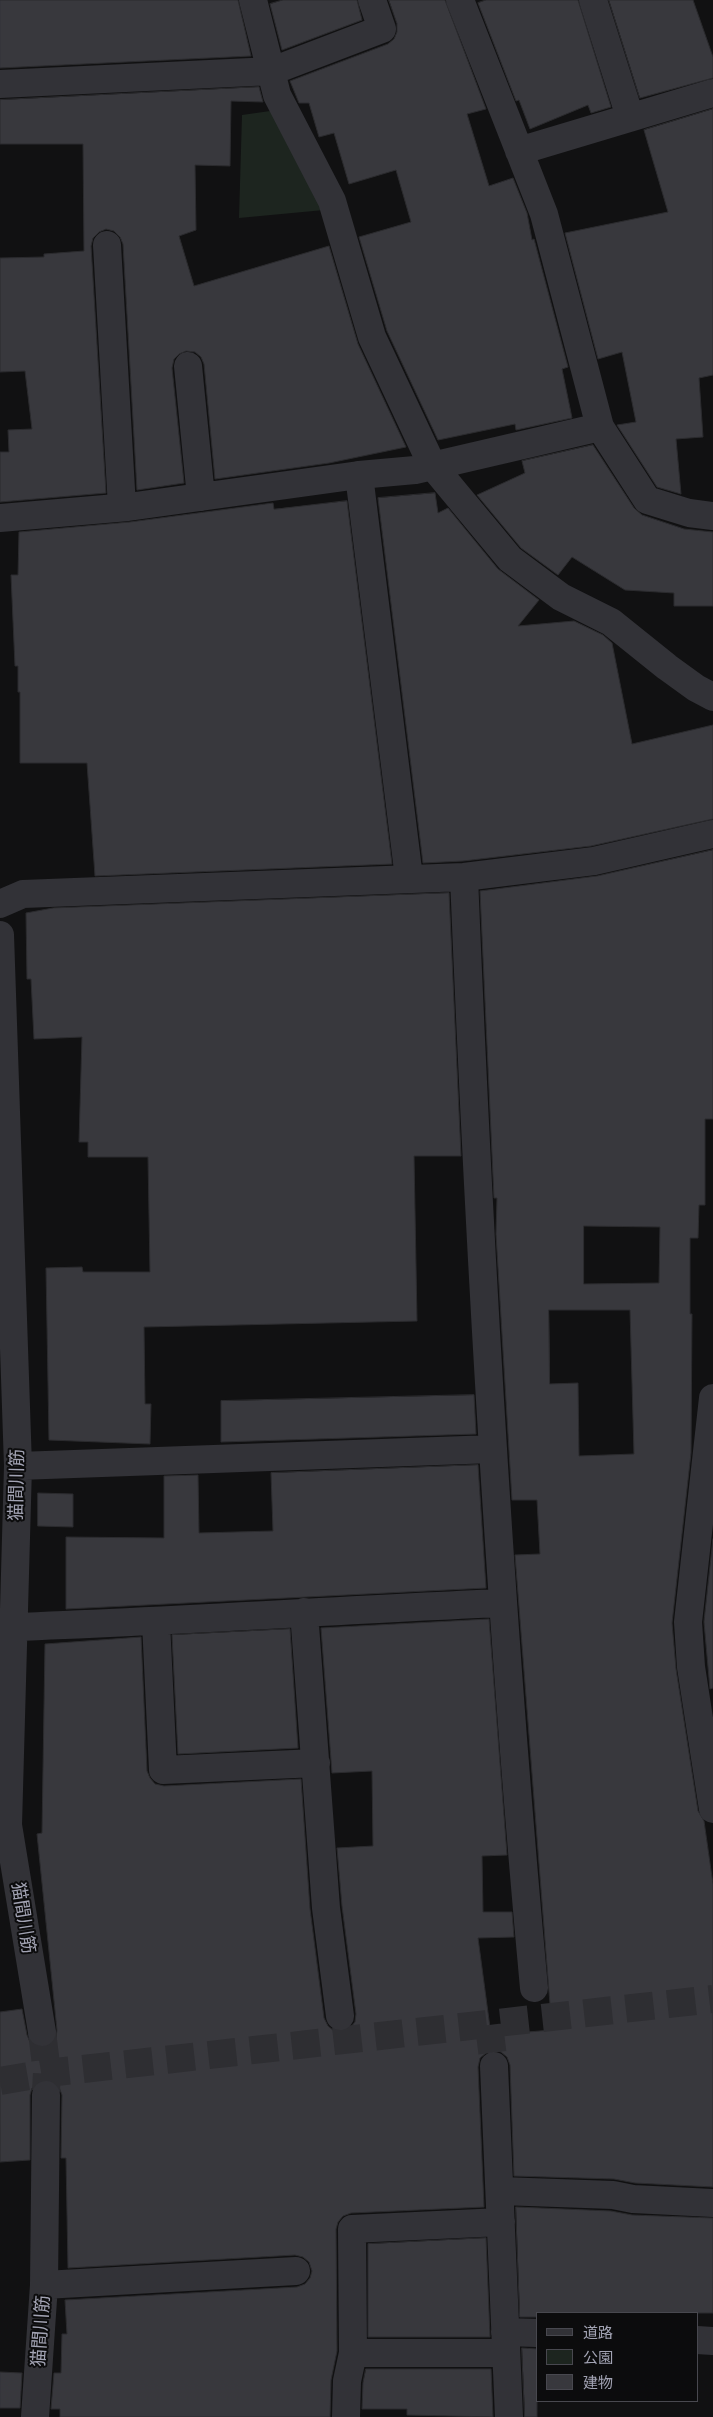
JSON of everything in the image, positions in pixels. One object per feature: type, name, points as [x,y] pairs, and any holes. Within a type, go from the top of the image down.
[{"type":"street","points":[[253,0],[278,96],[332,201],[372,337],[432,465],[510,559],[561,597],[611,622],[674,673],[713,697]]},
{"type":"street","points":[[0,84],[272,71],[382,29],[372,0]]},
{"type":"street","points":[[460,0],[544,214],[600,427],[647,500],[689,513],[713,516]]},
{"type":"street","points":[[593,0],[630,118]]},
{"type":"street","points":[[519,151],[713,93]]},
{"type":"street","points":[[106,245],[122,507]]},
{"type":"street","points":[[188,366],[201,497]]},
{"type":"street","points":[[0,518],[122,507],[359,475],[414,470],[600,427]]},
{"type":"street","points":[[359,475],[409,878]]},
{"type":"street","points":[[0,904],[23,894],[464,877],[594,861],[713,834]]},
{"type":"street","points":[[464,877],[502,1603],[534,1988]]},
{"type":"street","name":"猫間川筋","points":[[0,935],[18,1466],[8,1825],[42,2032]]},
{"type":"street","points":[[713,1398],[688,1622],[691,1667],[713,1809]]},
{"type":"street","points":[[18,1466],[493,1449]]},
{"type":"street","points":[[13,1627],[156,1622],[304,1612],[502,1603]]},
{"type":"street","points":[[304,1612],[326,1908],[340,2016]]},
{"type":"street","points":[[156,1622],[162,1770],[316,1763]]},
{"type":"street","points":[[494,2066],[508,2417]]},
{"type":"street","name":"猫間川筋","points":[[34,2417],[44,2285],[46,2095]]},
{"type":"street","points":[[500,2191],[613,2195],[633,2199],[713,2203]]},
{"type":"street","points":[[346,2417],[347,2381],[353,2353],[352,2228],[500,2222]]},
{"type":"street","points":[[44,2285],[296,2271]]},
{"type":"street","points":[[353,2353],[505,2342],[536,2333]]},
{"type":"street","points":[[698,2340],[713,2341]]},
{"type":"green space","points":[[277,110],[324,210],[239,218],[242,115]]},
{"type":"building","points":[[0,0],[238,0],[251,56],[0,68]]},
{"type":"building","points":[[283,0],[357,0],[362,20],[282,50],[270,4]]},
{"type":"building","points":[[389,0],[445,0],[486,109],[467,114],[489,186],[513,178],[527,213],[532,240],[534,239],[568,367],[562,369],[572,418],[516,430],[515,424],[438,440],[387,331],[359,237],[411,222],[396,170],[349,184],[334,133],[319,137],[309,103],[299,103],[290,81],[388,44],[394,39],[397,32],[397,24]]},
{"type":"building","points":[[486,0],[578,0],[611,107],[591,113],[588,105],[530,129],[519,100],[516,101],[478,3]]},
{"type":"building","points":[[609,0],[693,0],[713,57],[713,78],[640,98]]},
{"type":"building","points":[[259,87],[263,102],[231,101],[230,166],[195,165],[196,230],[179,236],[194,286],[329,246],[358,344],[406,447],[329,463],[215,479],[204,364],[201,357],[195,352],[186,351],[174,359],[172,368],[184,483],[137,490],[123,244],[120,237],[114,231],[106,229],[99,232],[93,238],[91,246],[106,493],[0,502],[0,452],[9,452],[8,430],[32,429],[25,371],[0,372],[0,258],[44,257],[44,254],[84,251],[83,144],[0,144],[0,100]]},
{"type":"building","points":[[713,109],[713,375],[699,378],[703,437],[676,439],[681,494],[657,487],[617,425],[636,422],[622,352],[598,359],[565,233],[668,212],[644,130]]},
{"type":"building","points":[[593,445],[634,508],[642,515],[684,529],[713,532],[713,606],[674,606],[674,593],[625,590],[572,557],[558,575],[521,548],[477,495],[525,473],[522,461]]},
{"type":"building","points":[[435,493],[438,513],[448,508],[498,569],[539,600],[518,626],[574,621],[603,635],[612,643],[632,744],[713,725],[713,819],[591,846],[463,861],[423,863],[378,498]]},
{"type":"building","points":[[347,501],[392,864],[95,876],[87,763],[20,763],[20,692],[18,692],[18,666],[15,666],[11,575],[18,575],[19,532],[130,522],[273,503],[274,509]]},
{"type":"building","points":[[713,850],[713,1119],[705,1119],[705,1205],[699,1205],[698,1238],[690,1238],[690,1314],[692,1314],[691,1453],[672,1623],[676,1669],[698,1811],[704,1821],[713,1884],[713,2187],[635,2183],[614,2179],[514,2176],[510,2065],[507,2057],[501,2052],[493,2050],[480,2058],[478,2067],[484,2207],[351,2213],[343,2216],[338,2222],[336,2229],[337,2351],[331,2380],[330,2417],[60,2417],[60,2409],[51,2409],[54,2373],[61,2373],[62,2334],[67,2334],[65,2300],[297,2287],[305,2284],[310,2278],[312,2271],[309,2262],[303,2257],[295,2255],[68,2268],[66,2158],[61,2158],[62,2095],[54,2081],[46,2079],[39,2081],[32,2088],[30,2095],[30,2160],[0,2162],[0,2012],[22,2009],[27,2035],[30,2042],[37,2047],[51,2044],[56,2038],[57,2030],[37,1834],[42,1833],[45,1644],[141,1637],[147,1771],[155,1784],[164,1786],[301,1779],[310,1909],[324,2018],[328,2026],[334,2031],[342,2032],[350,2028],[355,2022],[356,2014],[342,1906],[337,1848],[373,1846],[372,1771],[332,1773],[321,1628],[489,1619],[507,1855],[482,1856],[483,1912],[512,1912],[514,1937],[478,1938],[491,2035],[552,2030],[515,1555],[540,1554],[537,1500],[512,1500],[496,1234],[497,1198],[494,1198],[480,891],[597,876]],"holes":[[[584,1226],[660,1227],[659,1283],[584,1284]],[[549,1310],[630,1310],[634,1454],[579,1456],[578,1383],[550,1384]]]},
{"type":"building","points":[[449,893],[461,1156],[414,1156],[417,1321],[144,1327],[145,1404],[151,1404],[150,1444],[49,1440],[46,1268],[82,1267],[83,1272],[150,1272],[148,1157],[88,1157],[88,1142],[79,1142],[82,1037],[34,1039],[31,979],[27,979],[26,913],[53,908]]},
{"type":"building","points":[[474,1395],[476,1434],[221,1442],[221,1401]]},
{"type":"building","points":[[478,1465],[486,1588],[66,1609],[66,1537],[164,1538],[164,1476],[198,1475],[199,1533],[273,1531],[271,1473]]},
{"type":"building","points":[[38,1493],[73,1494],[73,1527],[38,1526]]},
{"type":"building","points":[[713,1539],[713,1688],[710,1689],[704,1622]]},
{"type":"building","points":[[290,1629],[298,1748],[178,1754],[172,1635]]},
{"type":"building","points":[[516,2207],[611,2211],[632,2215],[713,2218],[713,2313],[536,2312],[536,2317],[520,2317]]},
{"type":"building","points":[[486,2238],[490,2337],[368,2337],[368,2244]]},
{"type":"building","points":[[522,2348],[536,2349],[537,2417],[525,2417]]},
{"type":"building","points":[[366,2369],[491,2369],[493,2417],[407,2415],[407,2409],[362,2409],[363,2383]]},
{"type":"building","points":[[0,2372],[22,2373],[20,2408],[0,2408]]},
{"type":"tunnel","points":[[0,2081],[47,2073],[713,1999]]},
{"type":"tunnel","points":[[489,2025],[494,2066]]},
{"type":"tunnel","points":[[42,2032],[47,2073],[46,2091]]}]
